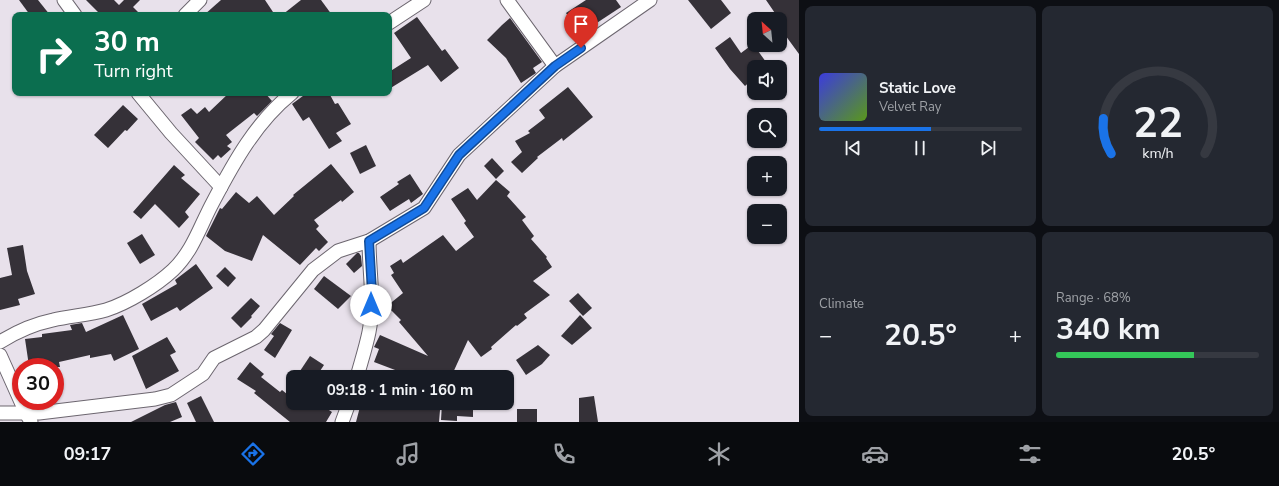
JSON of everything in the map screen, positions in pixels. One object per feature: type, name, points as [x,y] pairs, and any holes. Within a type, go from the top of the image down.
[{"type":"street","points":[[64,0],[73,12]]},
{"type":"street","points":[[188,12],[200,0]]},
{"type":"street","points":[[392,21],[424,0]]},
{"type":"street","points":[[507,0],[555,66]]},
{"type":"street","points":[[0,413],[28,417],[39,413],[155,399],[171,395],[203,374],[214,358],[256,337],[264,330],[313,270],[338,251],[369,241],[424,208],[459,155],[555,66],[650,0]]},
{"type":"street","points":[[140,96],[171,133],[221,187]]},
{"type":"street","points":[[0,342],[31,326],[51,320],[107,310],[154,286],[174,269],[191,248],[212,203],[246,144],[264,119],[289,96]]},
{"type":"street","points":[[359,370],[370,331],[372,292],[369,241]]},
{"type":"street","points":[[0,355],[28,417]]},
{"type":"street","points":[[342,422],[346,410]]},
{"type":"building","points":[[19,0],[38,0],[48,12],[28,12]]},
{"type":"building","points":[[86,0],[114,0],[119,5],[124,0],[140,0],[133,7],[138,12],[98,12]]},
{"type":"building","points":[[221,0],[265,0],[273,12],[207,12]]},
{"type":"building","points":[[301,0],[321,0],[330,12],[286,12]]},
{"type":"building","points":[[586,0],[616,0],[621,7],[580,34],[566,13]]},
{"type":"building","points":[[688,0],[721,0],[731,13],[711,29]]},
{"type":"building","points":[[766,0],[799,0],[799,54],[787,38],[787,12],[774,12]]},
{"type":"building","points":[[417,17],[442,51],[445,49],[459,68],[441,82],[428,65],[392,87],[392,70],[411,58],[394,33]]},
{"type":"building","points":[[510,18],[542,62],[533,68],[536,73],[521,83],[506,58],[487,40]]},
{"type":"building","points":[[730,37],[741,53],[747,48],[747,52],[759,52],[765,60],[747,60],[747,84],[745,86],[730,69],[715,48]]},
{"type":"building","points":[[568,87],[593,117],[563,141],[562,138],[537,157],[538,158],[522,173],[511,162],[522,152],[515,141],[530,133],[528,131],[545,118],[539,110]]},
{"type":"building","points":[[226,96],[268,96],[272,101],[257,116],[254,113],[226,135],[232,142],[227,146],[231,149],[221,158],[218,155],[213,160],[195,142],[199,138],[181,115],[191,108],[197,114],[205,107],[209,112]]},
{"type":"building","points":[[303,96],[331,96],[335,104],[338,103],[351,124],[336,133],[342,141],[329,149],[309,117],[303,121],[292,104]]},
{"type":"building","points":[[123,105],[138,119],[108,148],[94,135]]},
{"type":"building","points":[[366,145],[376,166],[360,174],[350,153]]},
{"type":"building","points":[[492,158],[504,171],[496,179],[484,166]]},
{"type":"building","points":[[331,164],[354,192],[342,202],[341,200],[314,220],[319,226],[316,229],[328,242],[319,251],[316,248],[300,265],[263,235],[252,261],[225,251],[206,236],[220,208],[222,209],[236,192],[249,203],[257,196],[274,215],[294,196],[293,195]]},
{"type":"building","points":[[174,165],[185,175],[181,178],[200,194],[185,212],[189,217],[179,228],[155,204],[141,219],[133,212]]},
{"type":"building","points":[[410,174],[423,194],[411,203],[409,199],[390,211],[380,197],[399,184],[397,182]]},
{"type":"building","points":[[496,180],[510,192],[507,196],[526,217],[522,220],[534,236],[531,239],[547,257],[546,258],[552,267],[533,281],[550,295],[524,314],[527,318],[517,326],[516,325],[491,347],[492,349],[481,357],[468,340],[454,370],[395,370],[374,362],[379,349],[374,347],[380,335],[428,356],[399,322],[401,320],[387,306],[403,293],[391,275],[394,273],[390,266],[401,259],[403,263],[443,235],[456,251],[474,237],[464,223],[466,221],[451,199],[468,188],[477,200]]},
{"type":"building","points":[[142,234],[155,255],[140,264],[127,243]]},
{"type":"building","points":[[23,245],[27,271],[35,294],[18,299],[20,305],[0,310],[0,278],[12,275],[7,248]]},
{"type":"building","points":[[357,253],[361,256],[362,266],[354,273],[346,264]]},
{"type":"building","points":[[196,264],[213,288],[180,311],[177,307],[151,321],[142,304],[177,284],[175,280]]},
{"type":"building","points":[[225,267],[236,278],[228,287],[216,276]]},
{"type":"building","points":[[324,276],[351,296],[338,309],[314,289]]},
{"type":"building","points":[[578,293],[592,308],[583,316],[569,301]]},
{"type":"building","points":[[251,298],[260,306],[241,328],[231,318]]},
{"type":"building","points":[[123,315],[139,349],[114,361],[111,354],[90,358],[90,355],[64,361],[64,358],[28,358],[25,339],[42,337],[42,334],[72,330],[70,325],[82,323],[86,332]]},
{"type":"building","points":[[580,315],[592,328],[572,345],[561,336]]},
{"type":"building","points":[[280,323],[292,330],[275,358],[264,350],[274,336],[271,334]]},
{"type":"building","points":[[167,337],[176,352],[170,355],[179,371],[146,389],[132,356]]},
{"type":"building","points":[[538,345],[550,355],[542,364],[526,375],[516,360]]},
{"type":"building","points":[[310,356],[324,365],[321,370],[301,370]]},
{"type":"building","points":[[250,362],[264,374],[261,377],[280,392],[282,390],[286,393],[286,410],[329,410],[332,412],[326,422],[290,422],[254,393],[256,391],[237,379]]},
{"type":"building","points":[[201,396],[214,422],[196,422],[187,403]]},
{"type":"building","points":[[594,396],[598,422],[579,422],[579,398]]},
{"type":"building","points":[[176,402],[182,417],[170,422],[131,422],[165,405]]},
{"type":"building","points":[[517,409],[537,409],[537,422],[517,422]]},
{"type":"building","points":[[359,410],[440,410],[439,422],[356,422]]},
{"type":"building","points":[[442,410],[473,410],[473,417],[457,416],[457,421],[441,420]]},
{"type":"route","points":[[371,305],[372,292],[369,262],[369,241],[424,208],[459,155],[555,66],[581,48]]}]
